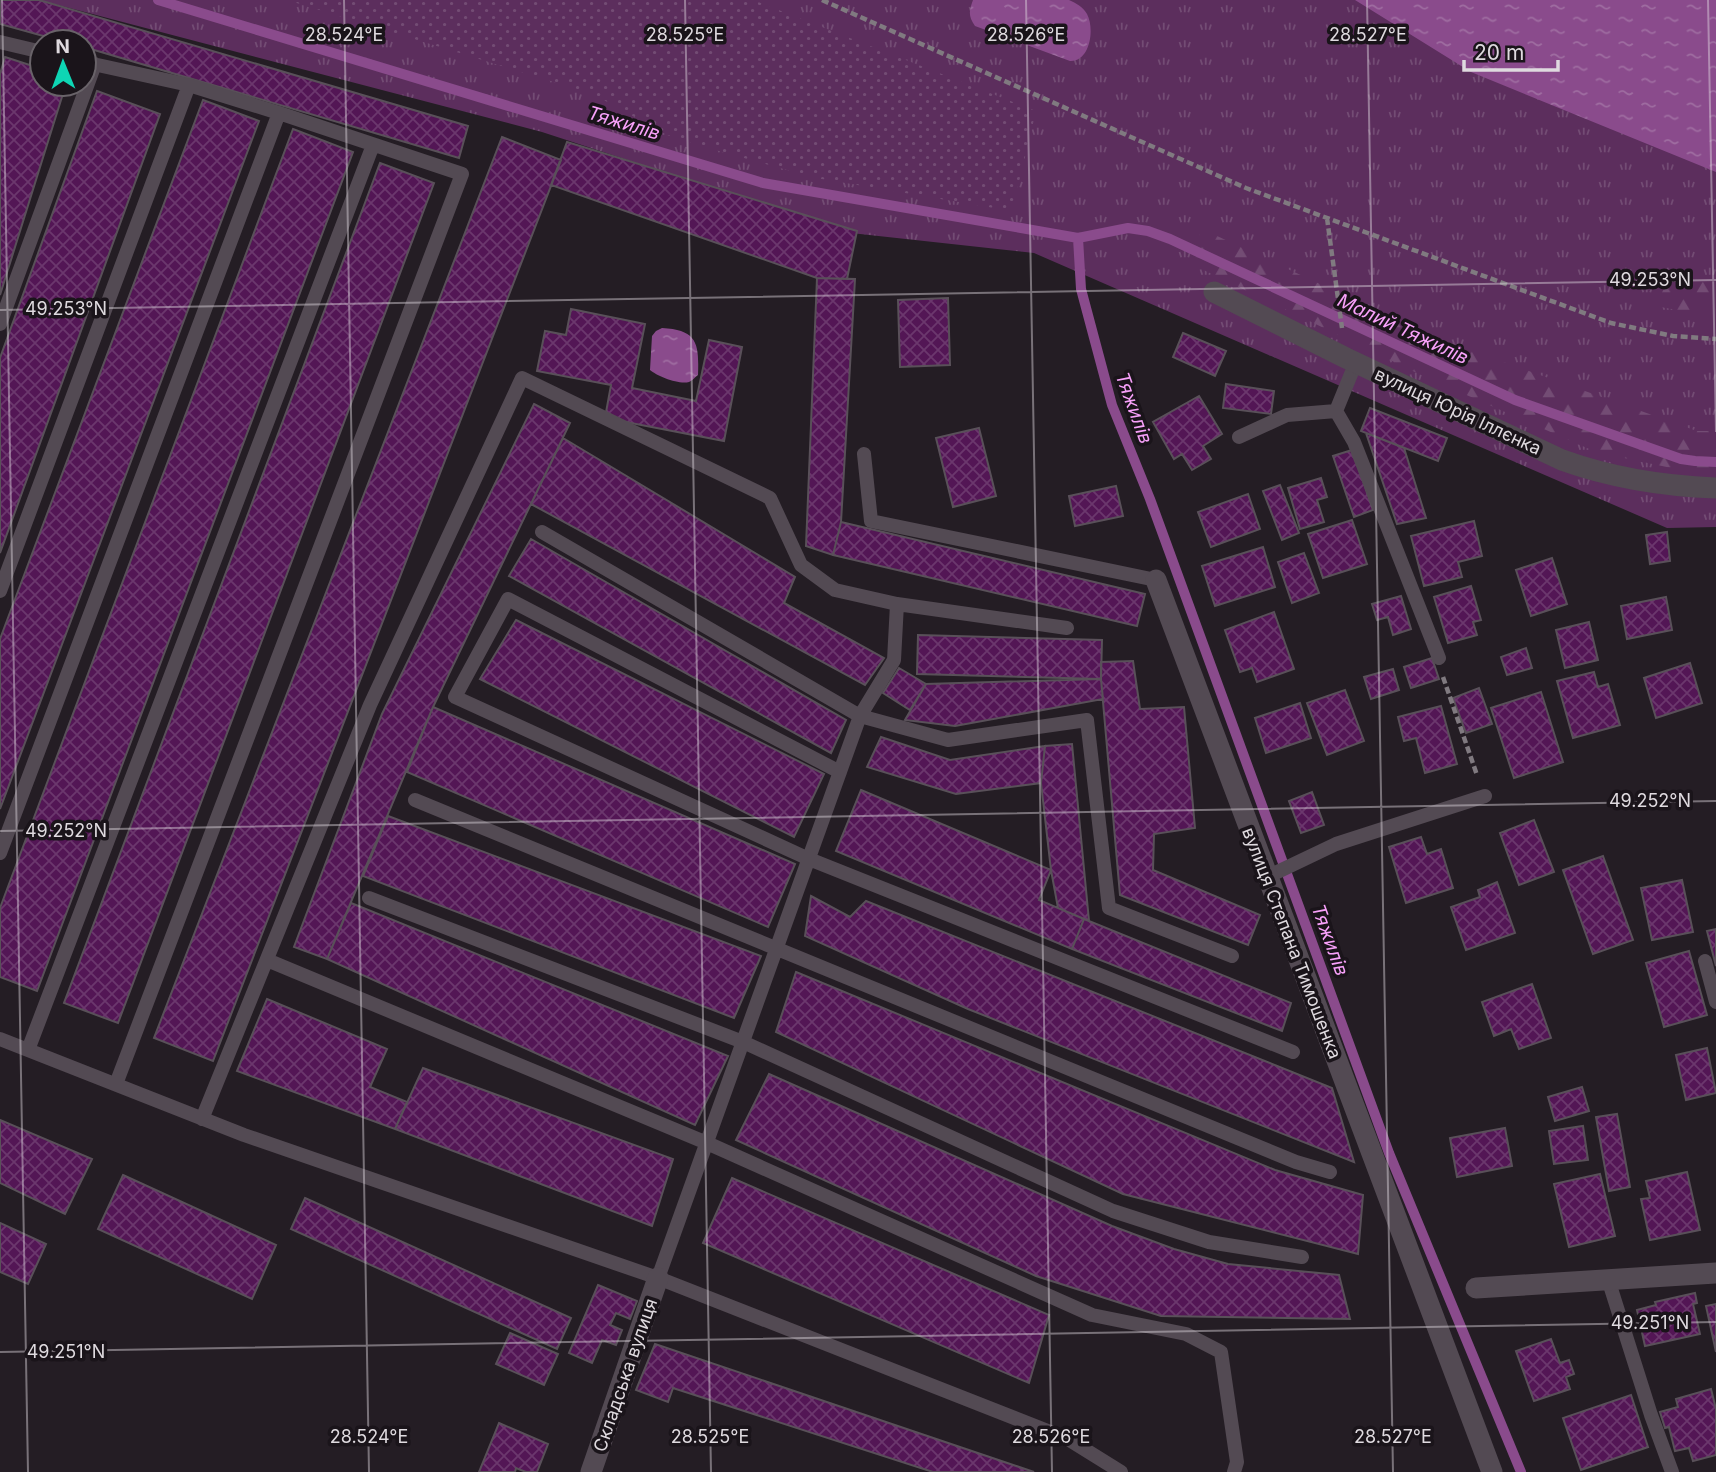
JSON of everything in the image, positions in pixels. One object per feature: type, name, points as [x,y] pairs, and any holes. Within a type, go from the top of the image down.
[{"type":"street","name":"вулиця Юрія Іллєнка","points":[[1214,292],[1562,460],[1643,482],[1716,488]]},
{"type":"street","name":"вулиця Степана Тимошенка","points":[[1156,580],[1273,874],[1492,1472]]},
{"type":"street","points":[[1476,1288],[1716,1273]]},
{"type":"street","name":"Складська вулиця","points":[[591,1472],[658,1278]]},
{"type":"lane","points":[[0,42],[28,49]]},
{"type":"lane","points":[[98,65],[189,85],[462,174],[116,1084]]},
{"type":"lane","points":[[0,591],[189,85]]},
{"type":"lane","points":[[0,324],[78,98]]},
{"type":"lane","points":[[0,853],[279,113]]},
{"type":"lane","points":[[28,1050],[373,145]]},
{"type":"lane","points":[[1336,411],[1356,362]]},
{"type":"lane","points":[[202,1119],[370,705],[522,378],[770,498],[801,565],[835,590],[897,604],[1067,628]]},
{"type":"lane","points":[[1239,437],[1287,415],[1336,411]]},
{"type":"lane","points":[[1336,411],[1354,442],[1439,658]]},
{"type":"lane","points":[[864,454],[871,521],[1156,580]]},
{"type":"lane","points":[[542,532],[860,716],[947,740],[1087,720],[1109,908],[1232,956]]},
{"type":"lane","points":[[840,772],[508,599],[455,697],[809,859],[1293,1052]]},
{"type":"lane","points":[[658,1278],[860,716],[894,660],[897,604]]},
{"type":"lane","points":[[1273,874],[1336,844],[1485,796]]},
{"type":"lane","points":[[415,800],[1296,1162],[1330,1172]]},
{"type":"lane","points":[[369,898],[743,1042],[1113,1211],[1209,1242],[1302,1257]]},
{"type":"lane","points":[[267,960],[707,1143],[1092,1315],[1186,1334],[1221,1352],[1237,1462],[1234,1472]]},
{"type":"lane","points":[[1705,961],[1716,1002]]},
{"type":"lane","points":[[0,1039],[244,1135],[658,1278],[1068,1439],[1121,1472]]},
{"type":"lane","points":[[1608,1279],[1672,1472]]},
{"type":"path","points":[[822,0],[1246,188],[1611,323],[1673,336],[1716,339]]},
{"type":"path","points":[[1327,218],[1342,330]]},
{"type":"path","points":[[1439,658],[1444,681],[1485,796]]},
{"type":"green space","points":[[39,0],[1716,0],[1716,527],[1667,528],[1034,253],[851,233],[542,132]]},
{"type":"green space","points":[[287,0],[753,0],[1036,111],[1012,211],[816,178],[722,152],[667,135],[593,94]]},
{"type":"green space","points":[[1202,229],[1434,337],[1697,431],[1716,431],[1716,473],[1695,473],[1596,452],[1419,374],[1189,263]]},
{"type":"green space","points":[[1670,277],[1716,282],[1716,317],[1655,306]]},
{"type":"water","points":[[973,0],[1069,0],[1087,14],[1091,28],[1089,44],[1082,56],[1070,61],[975,26],[970,13]]},
{"type":"water","points":[[1355,0],[1716,0],[1716,172],[1471,72]]},
{"type":"water","points":[[662,328],[683,332],[697,347],[698,375],[689,382],[668,379],[650,370],[652,336]]},
{"type":"building","points":[[0,0],[39,0],[468,126],[459,158],[98,51],[98,28],[28,28],[28,32],[0,24]]},
{"type":"building","points":[[5,57],[28,64],[28,98],[62,98],[0,295],[0,74]]},
{"type":"building","points":[[98,91],[160,114],[0,553],[0,358],[94,98],[98,98]]},
{"type":"building","points":[[203,100],[259,121],[0,809],[0,639]]},
{"type":"building","points":[[293,129],[353,152],[37,991],[0,977],[0,908]]},
{"type":"building","points":[[502,137],[561,160],[213,1061],[154,1038]]},
{"type":"building","points":[[567,142],[857,231],[847,279],[817,278],[551,185]]},
{"type":"building","points":[[380,163],[434,183],[118,1023],[64,1003]]},
{"type":"building","points":[[817,278],[855,279],[841,522],[833,555],[806,546]]},
{"type":"building","points":[[948,298],[950,365],[900,367],[898,300]]},
{"type":"building","points":[[571,309],[645,324],[632,388],[696,401],[709,340],[742,347],[724,441],[605,418],[611,385],[537,371],[545,331],[566,335]]},
{"type":"building","points":[[1183,333],[1226,351],[1215,376],[1173,357]]},
{"type":"building","points":[[1226,384],[1274,391],[1271,414],[1223,408]]},
{"type":"building","points":[[1199,396],[1222,434],[1203,446],[1211,459],[1192,470],[1182,454],[1174,459],[1153,422]]},
{"type":"building","points":[[534,404],[570,423],[433,707],[327,959],[294,947],[382,714]]},
{"type":"building","points":[[1370,408],[1447,438],[1438,461],[1361,431]]},
{"type":"building","points":[[979,428],[996,496],[953,507],[936,438]]},
{"type":"building","points":[[1366,433],[1404,448],[1426,518],[1397,524]]},
{"type":"building","points":[[563,438],[795,577],[784,603],[884,658],[865,685],[531,504]]},
{"type":"building","points":[[1352,450],[1373,510],[1354,517],[1333,456]]},
{"type":"building","points":[[1321,478],[1327,497],[1317,500],[1324,522],[1300,529],[1288,488]]},
{"type":"building","points":[[1280,485],[1299,533],[1282,540],[1263,491]]},
{"type":"building","points":[[1116,486],[1123,516],[1075,526],[1069,496]]},
{"type":"building","points":[[1248,494],[1260,529],[1211,547],[1198,512]]},
{"type":"building","points":[[1352,520],[1367,564],[1323,578],[1308,534]]},
{"type":"building","points":[[1474,521],[1482,556],[1458,562],[1462,577],[1424,586],[1411,536]]},
{"type":"building","points":[[841,522],[1145,594],[1137,626],[833,555]]},
{"type":"building","points":[[1667,532],[1670,561],[1650,564],[1646,535]]},
{"type":"building","points":[[531,539],[846,720],[831,753],[509,576]]},
{"type":"building","points":[[1263,547],[1275,587],[1215,606],[1202,566]]},
{"type":"building","points":[[1304,553],[1319,593],[1292,603],[1278,562]]},
{"type":"building","points":[[1552,558],[1567,604],[1531,616],[1516,570]]},
{"type":"building","points":[[1471,586],[1481,620],[1473,622],[1477,635],[1448,643],[1434,597]]},
{"type":"building","points":[[1401,596],[1411,629],[1393,635],[1388,617],[1377,620],[1372,604]]},
{"type":"building","points":[[1666,597],[1672,630],[1627,639],[1621,606]]},
{"type":"building","points":[[1274,612],[1294,669],[1257,682],[1252,668],[1240,672],[1225,630]]},
{"type":"building","points":[[516,620],[824,774],[794,837],[480,679]]},
{"type":"building","points":[[1589,622],[1598,660],[1565,668],[1556,630]]},
{"type":"building","points":[[918,635],[1102,640],[1101,679],[917,674]]},
{"type":"building","points":[[1526,648],[1532,668],[1507,675],[1501,657]]},
{"type":"building","points":[[1432,658],[1439,679],[1411,688],[1404,667]]},
{"type":"building","points":[[1133,661],[1140,709],[1184,707],[1195,828],[1154,834],[1153,870],[1260,915],[1248,945],[1120,895],[1101,662]]},
{"type":"building","points":[[1690,663],[1702,703],[1656,718],[1644,678]]},
{"type":"building","points":[[899,668],[926,684],[910,710],[883,693]]},
{"type":"building","points":[[1393,669],[1399,690],[1371,699],[1364,677]]},
{"type":"building","points":[[1594,672],[1598,687],[1608,684],[1620,725],[1573,738],[1557,681]]},
{"type":"building","points":[[1101,679],[1103,699],[955,726],[905,720],[926,684]]},
{"type":"building","points":[[1479,688],[1492,724],[1466,733],[1453,698]]},
{"type":"building","points":[[1345,690],[1364,741],[1327,755],[1307,703]]},
{"type":"building","points":[[1541,692],[1563,762],[1514,778],[1491,708]]},
{"type":"building","points":[[1300,703],[1311,738],[1266,753],[1255,718]]},
{"type":"building","points":[[1441,706],[1457,764],[1425,773],[1416,738],[1404,741],[1398,717]]},
{"type":"building","points":[[433,707],[795,864],[768,927],[407,772]]},
{"type":"building","points":[[881,737],[950,760],[1045,746],[1041,783],[956,794],[867,767]]},
{"type":"building","points":[[1072,744],[1089,921],[1058,908],[1041,783],[1045,746]]},
{"type":"building","points":[[861,790],[1051,870],[1039,900],[1084,919],[1072,949],[836,851]]},
{"type":"building","points":[[1312,792],[1324,825],[1301,833],[1289,801]]},
{"type":"building","points":[[388,816],[761,956],[734,1018],[363,876]]},
{"type":"building","points":[[1534,820],[1554,872],[1519,885],[1500,833]]},
{"type":"building","points":[[1421,837],[1427,854],[1441,849],[1453,888],[1406,903],[1389,847]]},
{"type":"building","points":[[1603,856],[1633,940],[1593,954],[1563,870]]},
{"type":"building","points":[[1682,880],[1693,932],[1652,940],[1641,888]]},
{"type":"building","points":[[1497,882],[1515,933],[1466,950],[1451,907],[1480,897],[1478,890]]},
{"type":"building","points":[[811,896],[850,917],[866,901],[1332,1088],[1354,1162],[968,1009],[805,936]]},
{"type":"building","points":[[351,903],[728,1056],[695,1125],[327,959]]},
{"type":"building","points":[[1084,919],[1291,1003],[1282,1031],[1072,949]]},
{"type":"building","points":[[1716,929],[1716,966],[1707,931]]},
{"type":"building","points":[[1689,951],[1707,1015],[1664,1027],[1646,963]]},
{"type":"building","points":[[796,972],[1275,1170],[1363,1195],[1358,1254],[1123,1194],[776,1032]]},
{"type":"building","points":[[1532,984],[1551,1038],[1519,1049],[1511,1029],[1494,1036],[1482,1002]]},
{"type":"building","points":[[267,999],[387,1049],[370,1087],[407,1102],[395,1129],[237,1071]]},
{"type":"building","points":[[1707,1048],[1716,1093],[1686,1100],[1676,1055]]},
{"type":"building","points":[[423,1068],[673,1159],[652,1226],[395,1129]]},
{"type":"building","points":[[769,1074],[1112,1226],[1174,1249],[1228,1264],[1339,1275],[1350,1319],[1161,1316],[1036,1276],[736,1140]]},
{"type":"building","points":[[1582,1087],[1589,1111],[1555,1121],[1548,1097]]},
{"type":"building","points":[[1617,1114],[1630,1187],[1609,1191],[1596,1117]]},
{"type":"building","points":[[0,1120],[92,1159],[65,1214],[0,1183]]},
{"type":"building","points":[[1583,1126],[1588,1160],[1554,1164],[1549,1131]]},
{"type":"building","points":[[1505,1128],[1512,1166],[1457,1177],[1450,1138]]},
{"type":"building","points":[[1687,1172],[1700,1230],[1650,1240],[1641,1199],[1650,1198],[1646,1181]]},
{"type":"building","points":[[1600,1174],[1615,1236],[1569,1247],[1554,1184]]},
{"type":"building","points":[[123,1175],[276,1245],[252,1299],[98,1229]]},
{"type":"building","points":[[732,1178],[1049,1315],[1029,1383],[703,1243]]},
{"type":"building","points":[[305,1198],[571,1318],[557,1349],[291,1229]]},
{"type":"building","points":[[0,1223],[46,1244],[28,1284],[0,1272]]},
{"type":"building","points":[[598,1285],[637,1301],[630,1319],[616,1313],[610,1325],[622,1330],[616,1345],[602,1340],[592,1363],[569,1353]]},
{"type":"building","points":[[1695,1293],[1697,1303],[1693,1304],[1700,1334],[1645,1346],[1637,1310],[1656,1305],[1655,1302]]},
{"type":"building","points":[[1716,1304],[1716,1352],[1706,1306]]},
{"type":"building","points":[[510,1333],[558,1354],[544,1385],[496,1364]]},
{"type":"building","points":[[1551,1339],[1560,1363],[1569,1360],[1574,1374],[1566,1377],[1570,1389],[1534,1401],[1516,1351]]},
{"type":"building","points":[[655,1344],[1034,1472],[933,1472],[673,1388],[668,1402],[636,1390]]},
{"type":"building","points":[[1711,1389],[1716,1409],[1716,1455],[1693,1461],[1689,1448],[1675,1451],[1669,1427],[1665,1428],[1660,1412],[1678,1407],[1676,1399]]},
{"type":"building","points":[[1631,1395],[1648,1447],[1581,1470],[1563,1418]]},
{"type":"building","points":[[499,1423],[548,1444],[537,1472],[516,1468],[515,1472],[479,1472]]},
{"type":"waterway","name":"Тяжилів","points":[[158,0],[763,183],[1078,238],[1128,228],[1148,231],[1515,400],[1681,459],[1716,462]]},
{"type":"waterway","name":"Тяжилів","points":[[1078,238],[1081,289],[1112,405],[1150,499],[1389,1153],[1521,1472]]},
{"type":"water label","name":"Малий Тяжилів","points":[[1403,329]]}]
